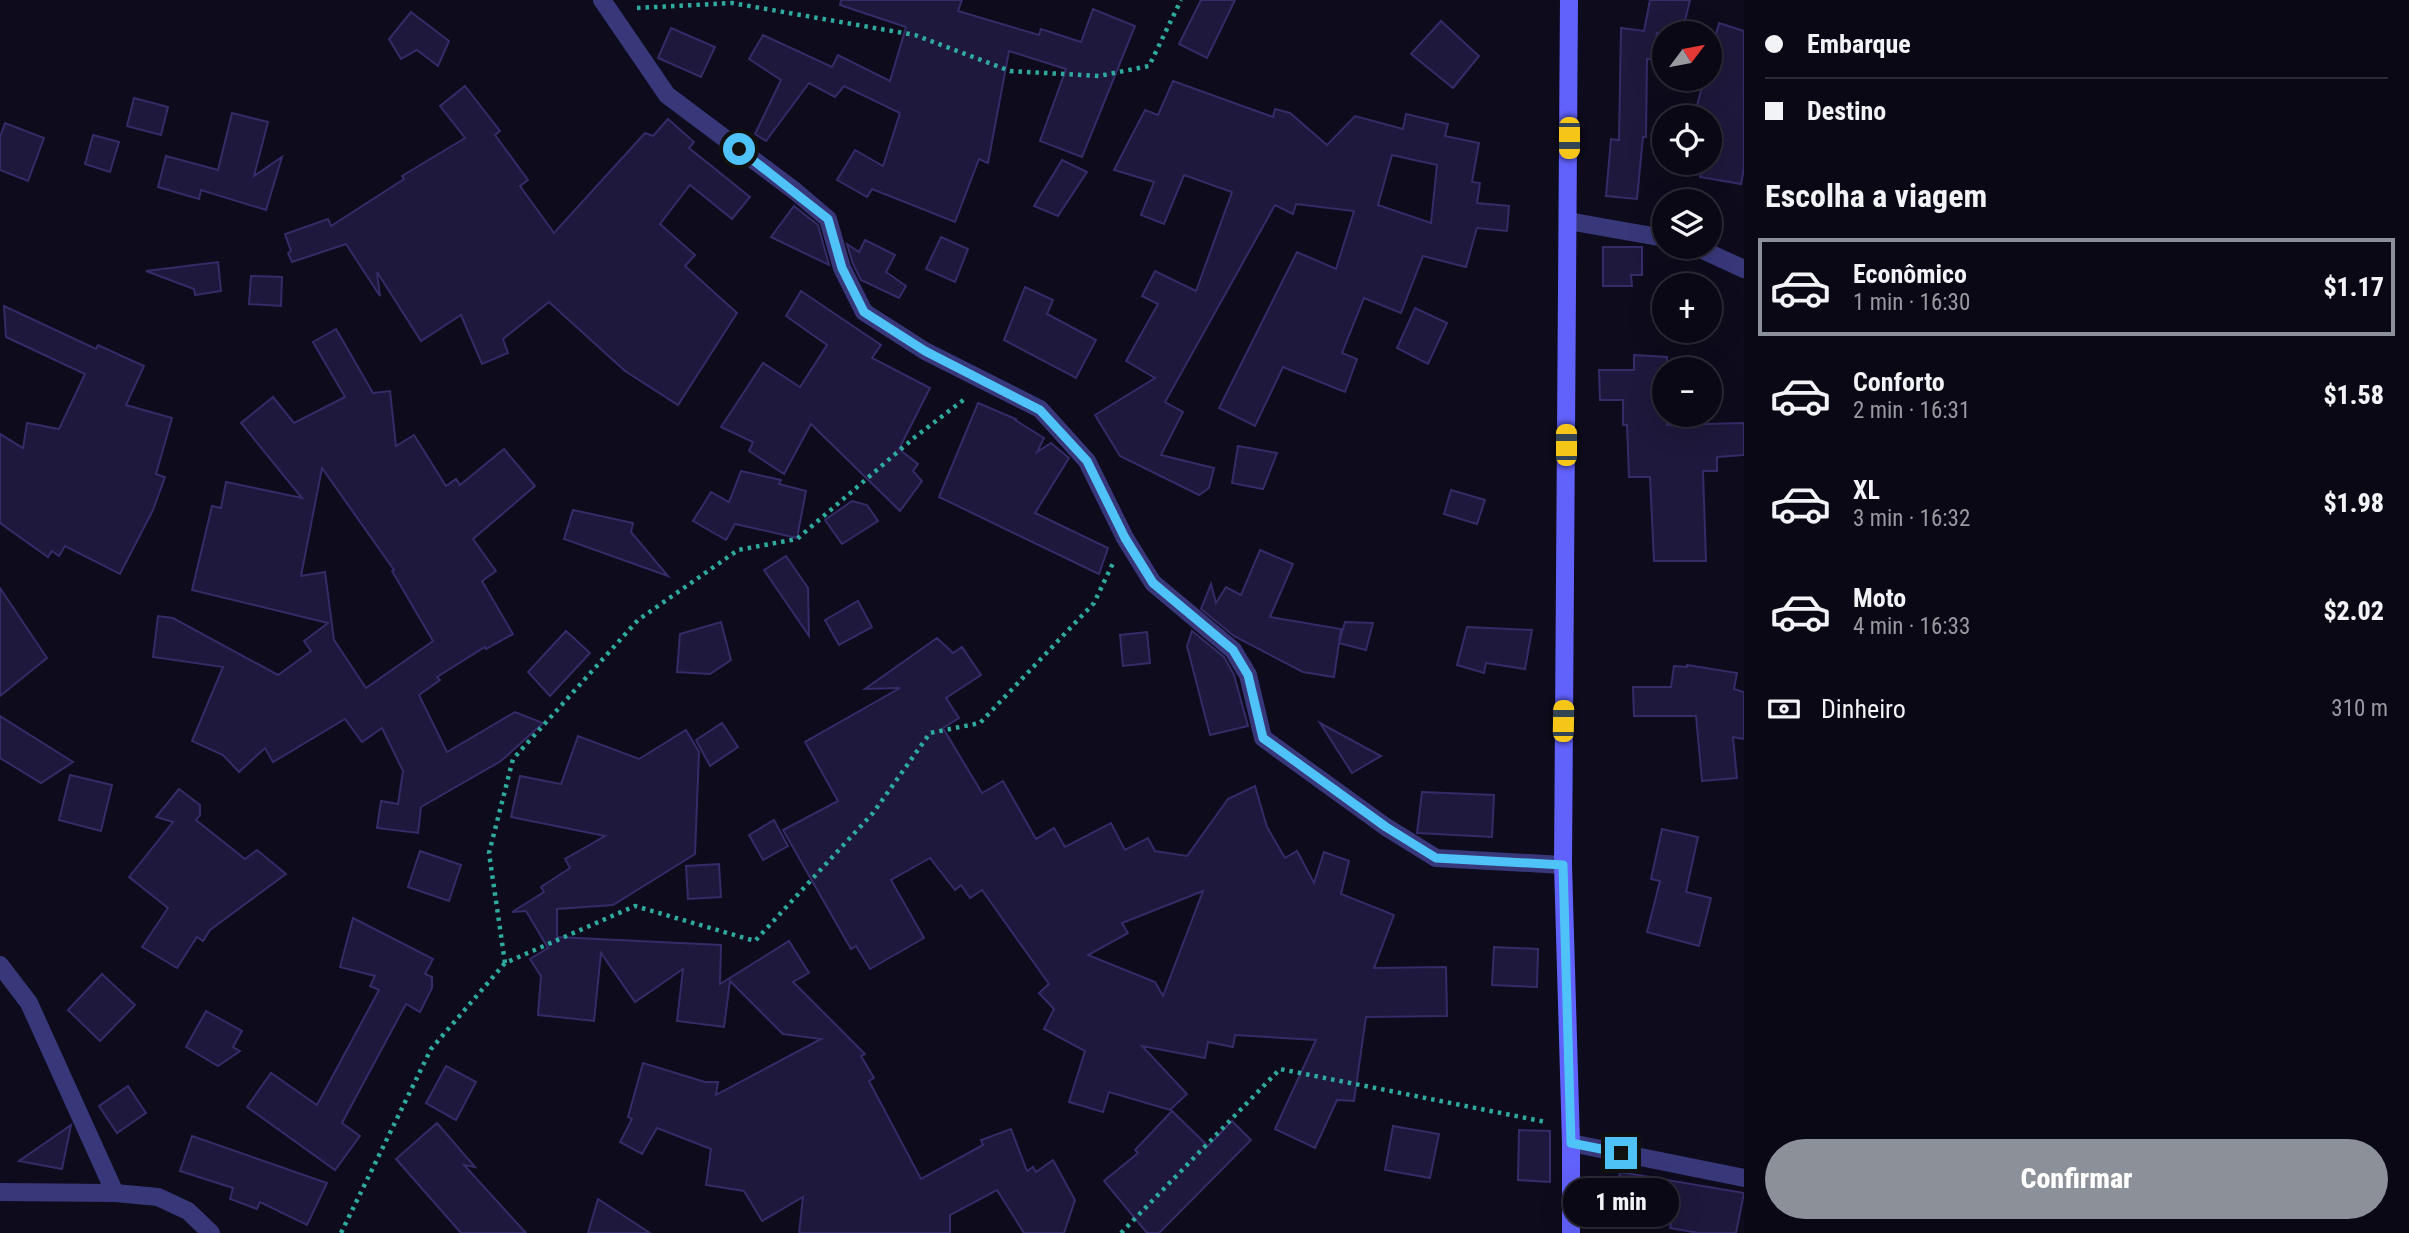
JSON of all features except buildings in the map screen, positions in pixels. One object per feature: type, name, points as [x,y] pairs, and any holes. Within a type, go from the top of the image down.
[{"type":"main road","points":[[1569,0],[1563,865],[1572,1233]]},
{"type":"street","points":[[606,5],[667,95],[828,219],[842,268],[864,312],[925,351],[1040,410],[1087,461],[1125,538],[1153,583],[1233,650],[1248,675],[1263,738],[1386,827],[1436,858],[1563,865]]},
{"type":"street","points":[[1568,221],[1652,236]]},
{"type":"street","points":[[1722,259],[1744,269]]},
{"type":"street","points":[[0,965],[29,1003],[115,1193]]},
{"type":"street","points":[[1571,1135],[1744,1178]]},
{"type":"street","points":[[0,1192],[115,1193],[158,1197],[188,1212],[211,1233]]},
{"type":"path","points":[[606,5],[732,3],[915,36],[1010,71],[1099,76],[1149,66],[1181,0]]},
{"type":"path","points":[[505,962],[489,853],[513,759],[638,620],[738,550],[797,539],[915,437],[987,381]]},
{"type":"path","points":[[341,1233],[431,1049],[505,962],[635,906],[755,942],[873,813],[930,733],[981,723],[1094,603],[1125,538]]},
{"type":"path","points":[[1121,1233],[1279,1069],[1571,1135]]},
{"type":"route","points":[[739,149],[828,219],[842,268],[864,312],[925,351],[1040,410],[1087,461],[1125,538],[1153,583],[1233,650],[1248,675],[1263,738],[1386,827],[1436,858],[1563,865],[1571,1143],[1621,1153]]}]
